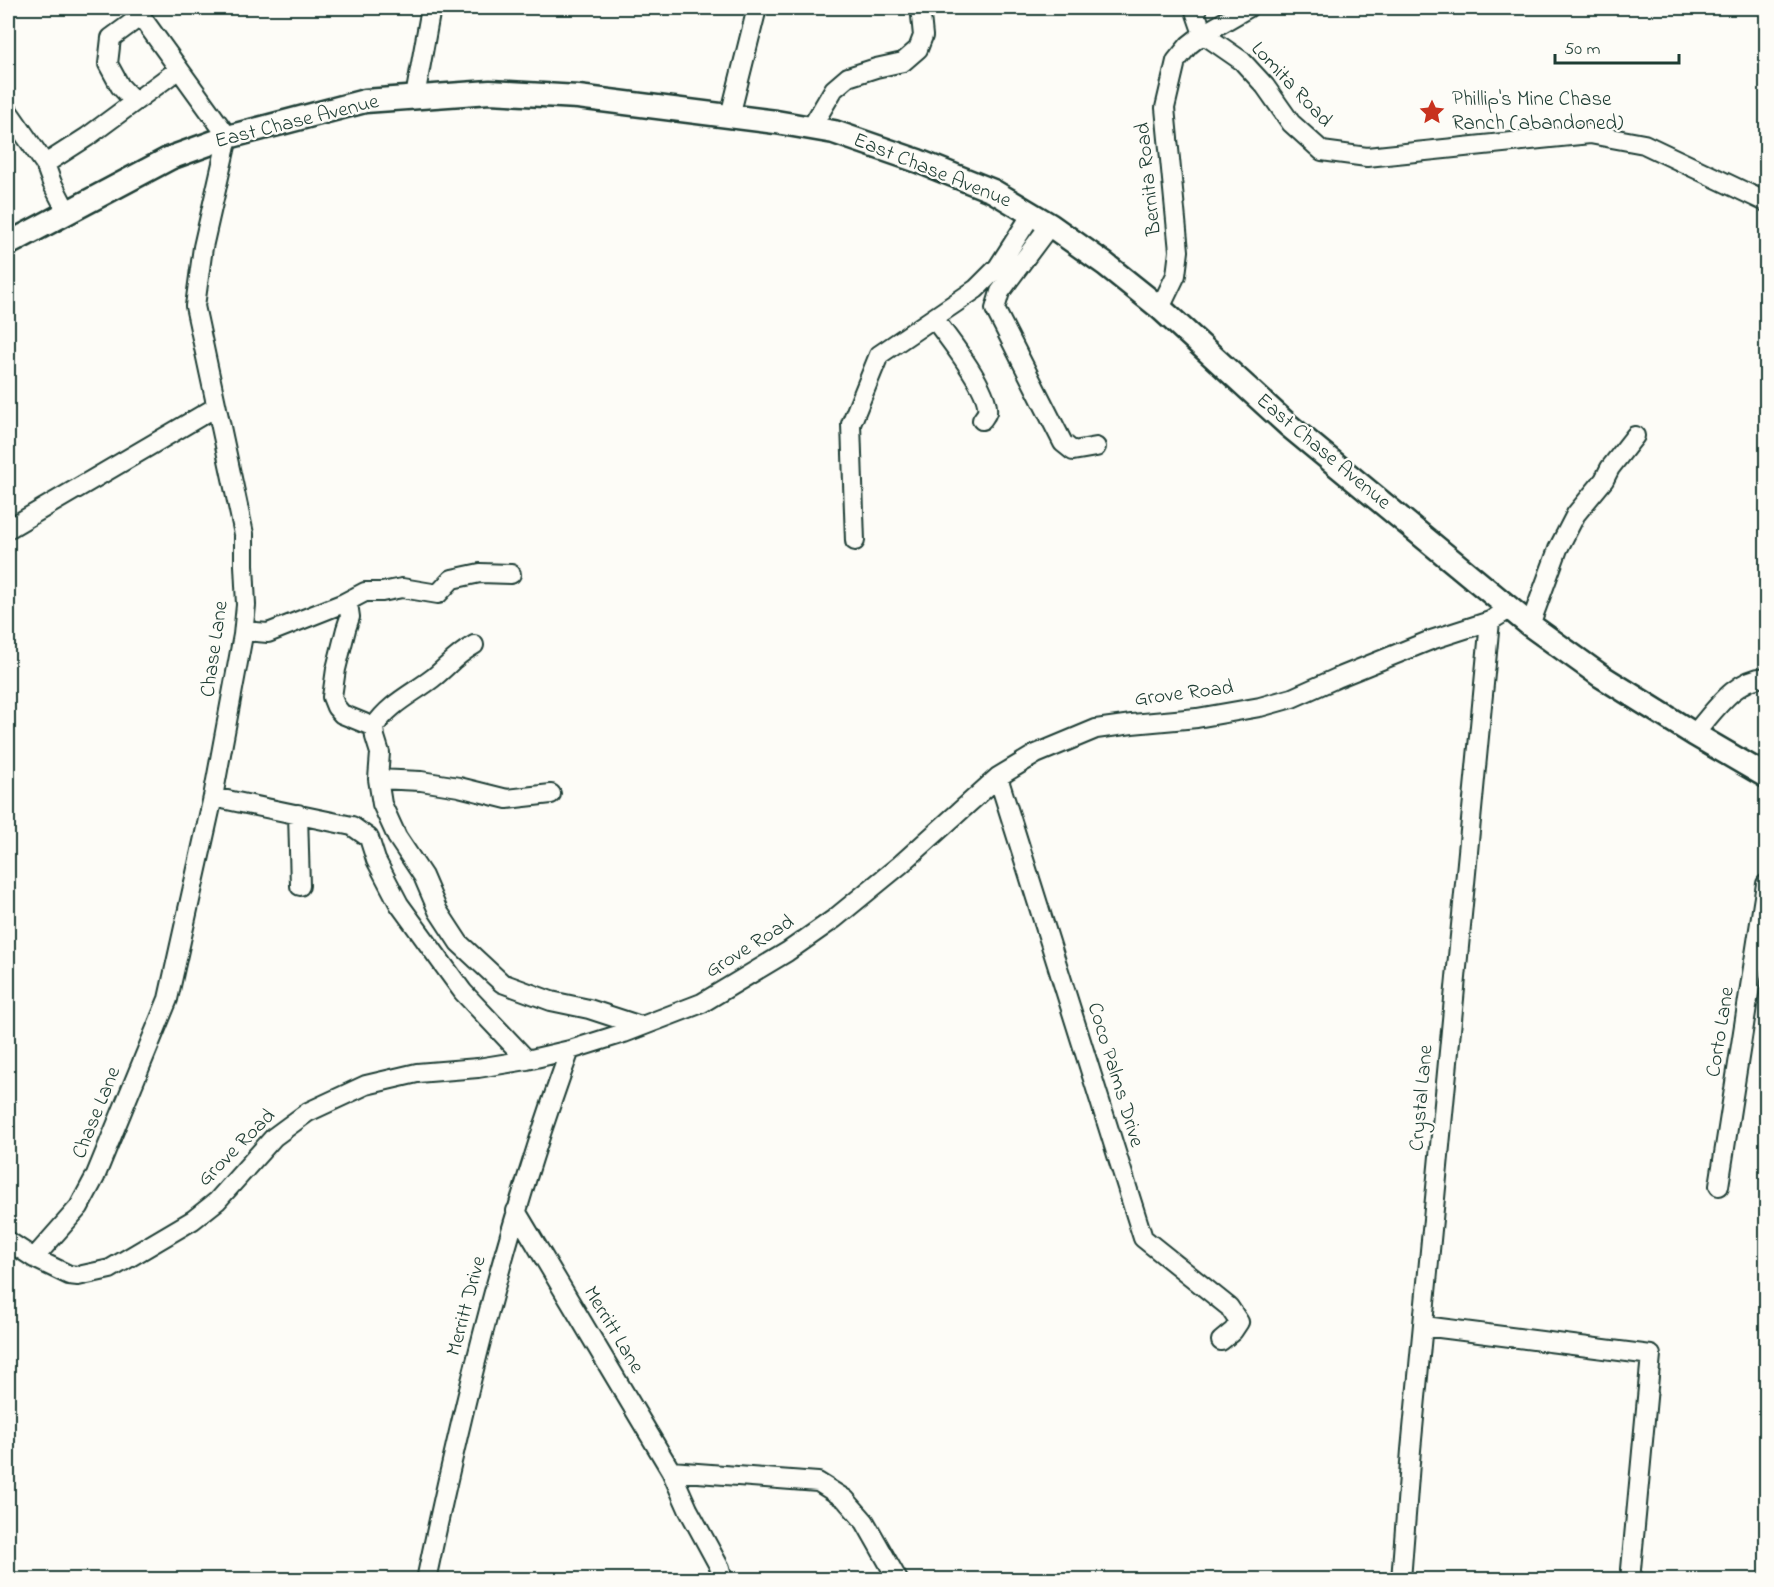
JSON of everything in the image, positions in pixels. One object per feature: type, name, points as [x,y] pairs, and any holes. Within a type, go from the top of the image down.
[{"type":"main road","name":"East Chase Avenue","points":[[8,244],[170,158],[228,137],[365,101],[490,92],[578,97],[834,132],[918,160],[993,191],[1041,220],[1105,264],[1160,308],[1288,425],[1530,625],[1601,676],[1767,776]]},
{"type":"street","points":[[415,97],[431,8]]},
{"type":"street","points":[[730,116],[757,8]]},
{"type":"street","points":[[811,128],[834,89],[848,77],[903,62],[918,49],[923,36],[921,16],[926,8]]},
{"type":"street","points":[[1194,8],[1203,34]]},
{"type":"street","name":"Bernita Road","points":[[1160,308],[1176,275],[1179,251],[1165,108],[1176,61],[1189,45],[1203,34],[1248,8]]},
{"type":"street","points":[[134,101],[120,86],[108,64],[111,38],[138,12],[228,137]]},
{"type":"street","name":"Lomita Road","points":[[1203,34],[1242,61],[1265,86],[1291,123],[1322,151],[1367,157],[1590,134],[1644,144],[1767,202]]},
{"type":"street","points":[[45,164],[87,137],[179,69]]},
{"type":"street","points":[[8,111],[45,164],[51,183],[67,212]]},
{"type":"street","name":"Chase Lane","points":[[34,1258],[79,1207],[95,1177],[168,999],[213,797],[243,631],[246,605],[244,534],[195,306],[203,247],[228,137]]},
{"type":"street","points":[[855,541],[851,424],[879,355],[976,289],[1041,220]]},
{"type":"street","points":[[1041,220],[1000,292],[995,309],[1063,443],[1073,451],[1096,447]]},
{"type":"street","points":[[934,319],[972,372],[985,398],[987,411],[982,420]]},
{"type":"street","points":[[8,529],[216,407]]},
{"type":"street","points":[[1530,625],[1558,549],[1576,513],[1604,480],[1610,468],[1635,436]]},
{"type":"street","points":[[243,631],[268,633],[344,603],[365,592],[382,592],[402,588],[438,594],[452,579],[480,573],[511,574]]},
{"type":"street","points":[[344,603],[350,610],[350,617],[336,669],[332,697],[342,714],[375,727]]},
{"type":"street","name":"Grove Road","points":[[8,1241],[34,1258],[69,1275],[78,1276],[110,1269],[193,1220],[217,1201],[274,1137],[308,1112],[366,1085],[417,1073],[478,1068],[570,1050],[624,1033],[702,1003],[787,952],[834,919],[900,865],[998,777],[1035,754],[1095,729],[1132,723],[1197,718],[1260,707],[1292,698],[1431,640],[1490,621],[1511,608]]},
{"type":"street","name":"Crystal Lane","points":[[1401,1580],[1490,621]]},
{"type":"street","points":[[474,645],[452,659],[432,679],[406,695],[382,716],[375,727],[375,737],[381,753],[378,779],[382,804],[397,837],[423,876],[438,911],[459,943],[493,975],[502,982],[551,1001],[589,1009],[641,1026]]},
{"type":"street","points":[[1694,734],[1738,686],[1755,678],[1767,677]]},
{"type":"street","name":"Coco Palms Drive","points":[[998,777],[1143,1238],[1229,1307],[1239,1322],[1233,1331],[1221,1341]]},
{"type":"street","points":[[378,779],[421,781],[507,799],[550,794]]},
{"type":"street","points":[[213,797],[351,826],[369,838],[376,860],[399,904],[464,992],[527,1060]]},
{"type":"street","points":[[298,814],[300,886]]},
{"type":"street","name":"Corto Lane","points":[[1719,1186],[1767,884]]},
{"type":"street","name":"Merritt Drive","points":[[426,1580],[453,1450],[516,1211],[552,1098],[570,1050]]},
{"type":"street","name":"Merritt Lane","points":[[516,1211],[671,1472],[720,1568],[723,1580]]},
{"type":"street","points":[[1424,1326],[1651,1355],[1630,1580]]},
{"type":"street","points":[[671,1472],[818,1482],[845,1500],[865,1522],[898,1580]]},
{"type":"place","name":"Phillip's Mine Chase Ranch (abandoned)","points":[[1432,112]]}]
